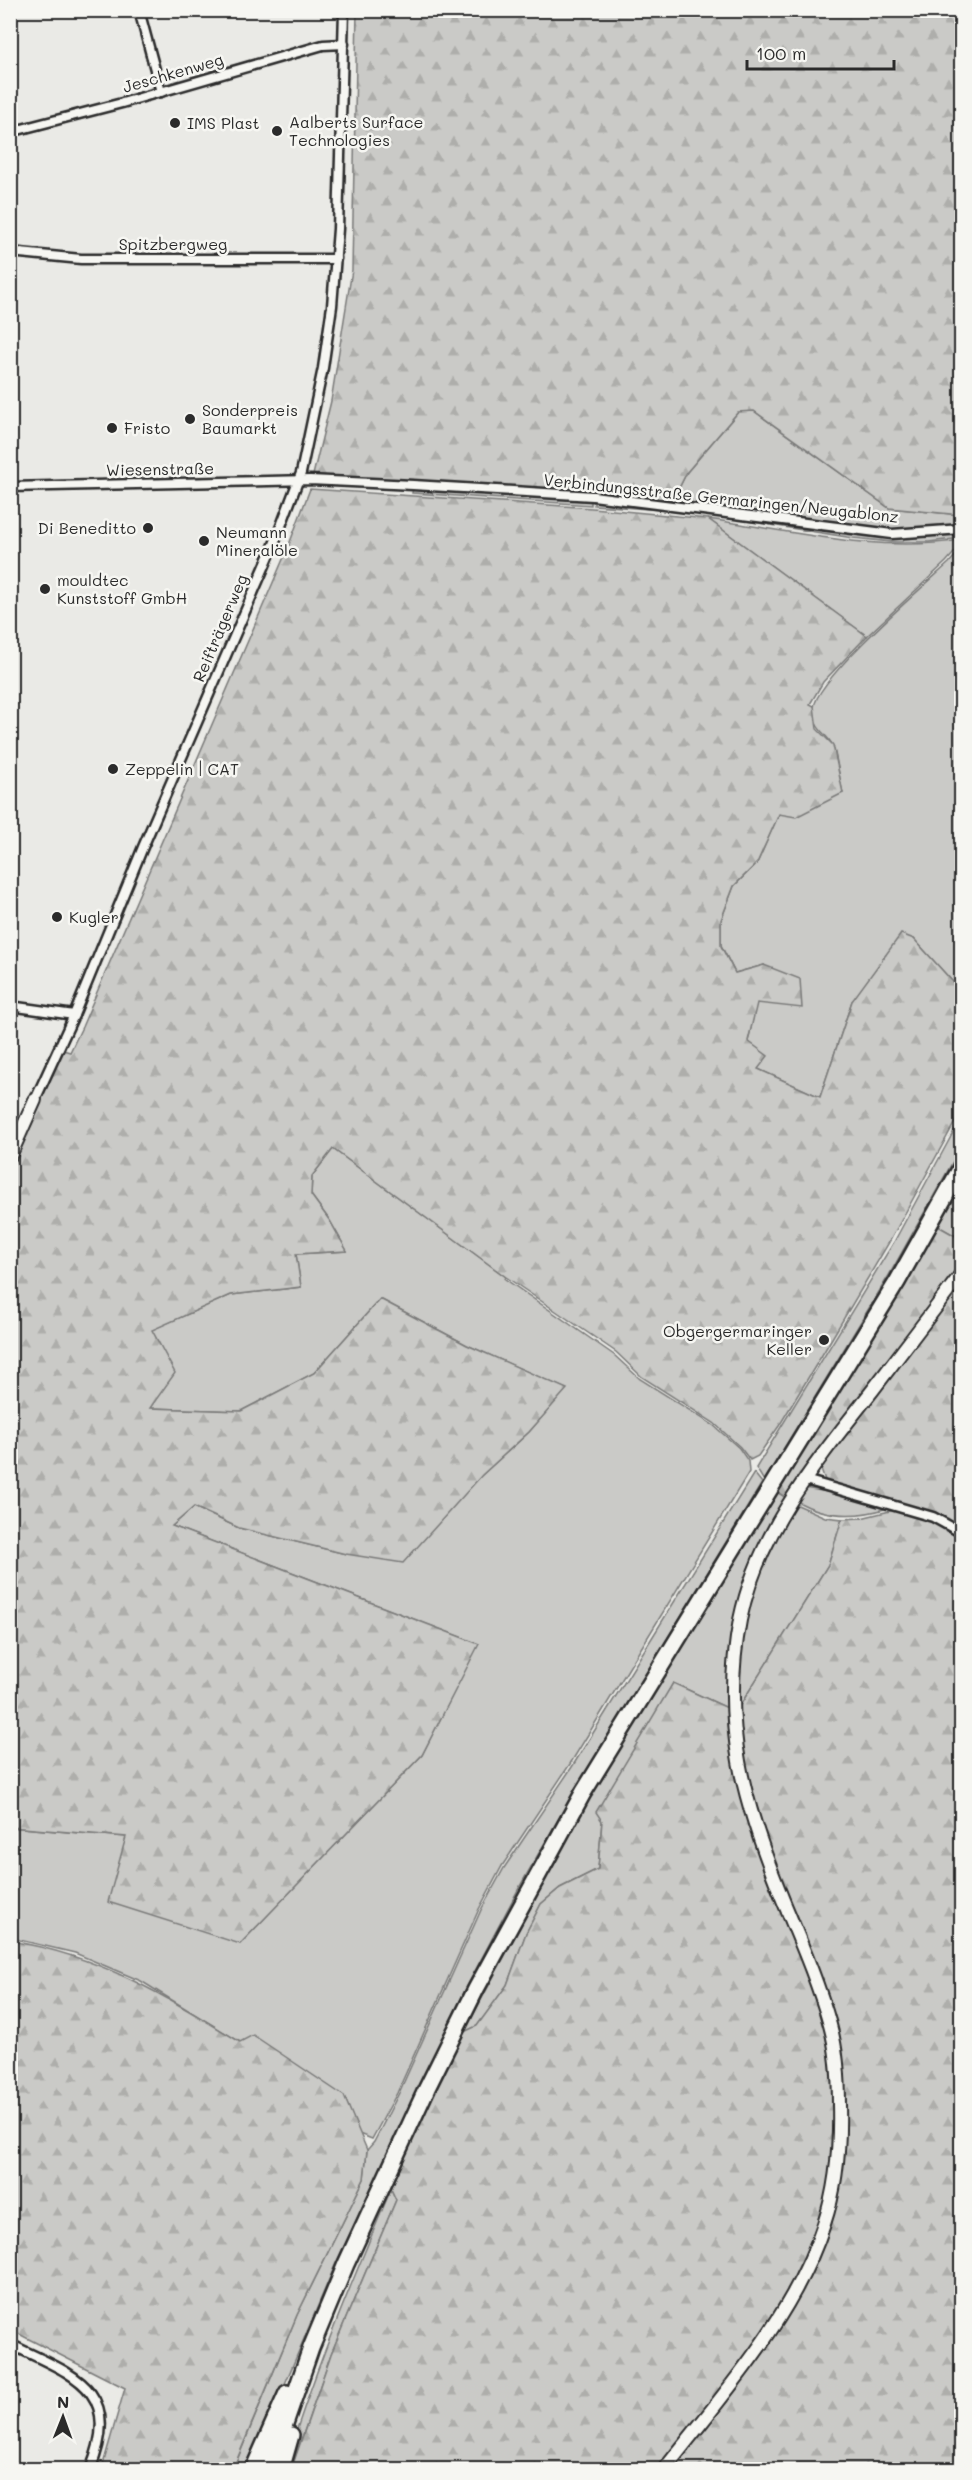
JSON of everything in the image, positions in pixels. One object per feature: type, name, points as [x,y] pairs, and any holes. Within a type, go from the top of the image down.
[{"type":"highway","points":[[269,2469],[311,2348],[351,2254],[427,2088],[476,1989],[595,1773],[897,1282],[962,1166]]},
{"type":"highway","points":[[253,2469],[281,2405],[311,2348]]},
{"type":"highway","points":[[281,2469],[298,2411],[311,2348]]},
{"type":"main road","name":"Reifträgerweg","points":[[10,1156],[35,1100]]},
{"type":"main road","points":[[664,2469],[763,2341],[809,2263],[825,2222],[834,2181],[840,2133],[839,2083],[830,2028],[805,1953],[752,1819],[739,1772],[732,1711],[734,1662],[741,1619],[752,1578],[774,1529],[805,1480],[842,1428],[962,1274]]},
{"type":"street","points":[[139,10],[161,92]]},
{"type":"street","name":"Reifträgerweg","points":[[35,1100],[74,1015],[299,481],[323,368],[336,259],[344,10]]},
{"type":"street","name":"Jeschkenweg","points":[[10,132],[161,92],[323,45],[344,44]]},
{"type":"street","name":"Spitzbergweg","points":[[10,252],[96,259],[336,259]]},
{"type":"street","name":"Wiesenstraße","points":[[10,488],[310,480]]},
{"type":"street","name":"Verbindungsstraße Germaringen/Neugablonz","points":[[310,480],[593,496],[892,534],[962,529]]},
{"type":"street","points":[[10,1006],[74,1015]]},
{"type":"street","points":[[805,1480],[933,1516],[962,1533]]},
{"type":"street","points":[[10,2344],[78,2378],[95,2398],[99,2411],[101,2436],[90,2469]]},
{"type":"green space","points":[[357,11],[961,11],[961,515],[889,508],[754,411],[738,412],[687,472],[673,500],[512,487],[313,475],[331,401],[352,270]]},
{"type":"green space","points":[[739,411],[754,411],[889,508],[961,515],[961,525],[893,530],[855,527],[781,514],[673,500],[687,472]]},
{"type":"green space","points":[[413,487],[591,500],[591,505],[412,493]]},
{"type":"green space","points":[[310,489],[592,508],[708,519],[867,636],[823,682],[810,704],[814,706],[817,729],[833,745],[843,793],[796,817],[779,814],[757,863],[734,886],[721,920],[721,946],[735,973],[764,965],[800,979],[802,1008],[757,1003],[748,1041],[768,1056],[758,1069],[820,1097],[852,1001],[901,934],[914,939],[961,991],[961,1111],[891,1239],[825,1350],[779,1426],[758,1456],[750,1460],[740,1447],[714,1423],[642,1377],[616,1352],[506,1277],[333,1149],[312,1176],[311,1195],[330,1221],[347,1251],[296,1254],[301,1287],[231,1295],[152,1330],[175,1373],[150,1408],[241,1411],[314,1373],[380,1299],[467,1345],[567,1389],[529,1432],[482,1475],[403,1563],[346,1554],[239,1528],[194,1507],[172,1526],[479,1644],[422,1755],[240,1944],[108,1902],[126,1837],[11,1827],[11,1164],[63,1050],[70,1052],[82,1027],[287,550]]},
{"type":"green space","points":[[594,500],[892,537],[928,537],[961,532],[961,538],[929,542],[891,542],[690,512],[594,505]]},
{"type":"green space","points":[[708,519],[834,539],[898,544],[961,540],[961,545],[867,636]]},
{"type":"green space","points":[[961,549],[961,991],[914,939],[852,1001],[820,1097],[758,1069],[748,1042],[764,965],[735,973],[721,945],[721,920],[734,886],[757,863],[779,814],[843,793],[832,744],[815,721],[814,708],[819,695],[832,677],[872,634],[949,563]]},
{"type":"green space","points":[[961,1118],[961,1147],[888,1277],[764,1481],[756,1468],[894,1242]]},
{"type":"green space","points":[[333,1149],[506,1277],[505,1279],[614,1355],[640,1379],[713,1425],[739,1448],[748,1461],[749,1472],[570,1764],[502,1866],[479,1909],[397,2093],[372,2139],[359,2134],[344,2096],[240,2042],[141,1981],[75,1953],[11,1938],[10,1827],[127,1837],[240,1944],[422,1755],[478,1644],[172,1526],[194,1507],[239,1528],[346,1554],[482,1475],[529,1432],[566,1389],[467,1345],[380,1299],[314,1373],[241,1411],[150,1408],[151,1330],[231,1295],[301,1287],[296,1254],[347,1251],[330,1221],[311,1195],[312,1176]]},
{"type":"green space","points":[[961,1184],[961,1239],[938,1226]]},
{"type":"green space","points":[[938,1226],[961,1239],[961,1263],[785,1497],[777,1492]]},
{"type":"green space","points":[[961,1281],[961,2469],[291,2470],[331,2354],[396,2200],[391,2189],[433,2092],[464,2032],[477,2026],[507,1985],[526,1933],[541,1904],[560,1888],[598,1869],[602,1821],[596,1812],[673,1683],[736,1712],[828,1565],[842,1519],[861,1518],[898,1509],[826,1483],[820,1466]]},
{"type":"green space","points":[[754,1473],[762,1483],[575,1790],[520,1886],[467,1986],[336,2263],[249,2469],[233,2470],[297,2315],[364,2179],[367,2150],[374,2142],[399,2093],[481,1910],[504,1868],[572,1767]]},
{"type":"green space","points":[[804,1488],[834,1493],[888,1508],[864,1514],[829,1513],[795,1500]]},
{"type":"green space","points":[[777,1492],[785,1497],[769,1527],[729,1663],[727,1708],[673,1683],[602,1821],[598,1869],[560,1888],[541,1904],[526,1933],[507,1985],[477,2026],[464,2032],[589,1798]]},
{"type":"green space","points":[[793,1503],[825,1517],[842,1519],[828,1565],[736,1712],[740,1645],[746,1611],[764,1560]]},
{"type":"green space","points":[[10,1941],[42,1947],[102,1967],[158,1994],[240,2042],[253,2035],[344,2096],[367,2150],[364,2179],[297,2315],[233,2469],[102,2468],[125,2388],[11,2330]]},
{"type":"green space","points":[[391,2189],[396,2200],[331,2354],[291,2469],[284,2470],[320,2363]]},
{"type":"place","name":"IMS Plast","points":[[175,123]]},
{"type":"place","name":"Aalberts Surface Technologies","points":[[277,131]]},
{"type":"place","name":"Sonderpreis Baumarkt","points":[[190,419]]},
{"type":"place","name":"Fristo","points":[[112,428]]},
{"type":"place","name":"Di Beneditto","points":[[148,528]]},
{"type":"place","name":"Neumann Mineralöle","points":[[204,541]]},
{"type":"place","name":"mouldtec Kunststoff GmbH","points":[[45,589]]},
{"type":"place","name":"Zeppelin | CAT","points":[[113,769]]},
{"type":"place","name":"Kugler","points":[[57,917]]},
{"type":"place","name":"Obgergermaringer Keller","points":[[824,1340]]}]
